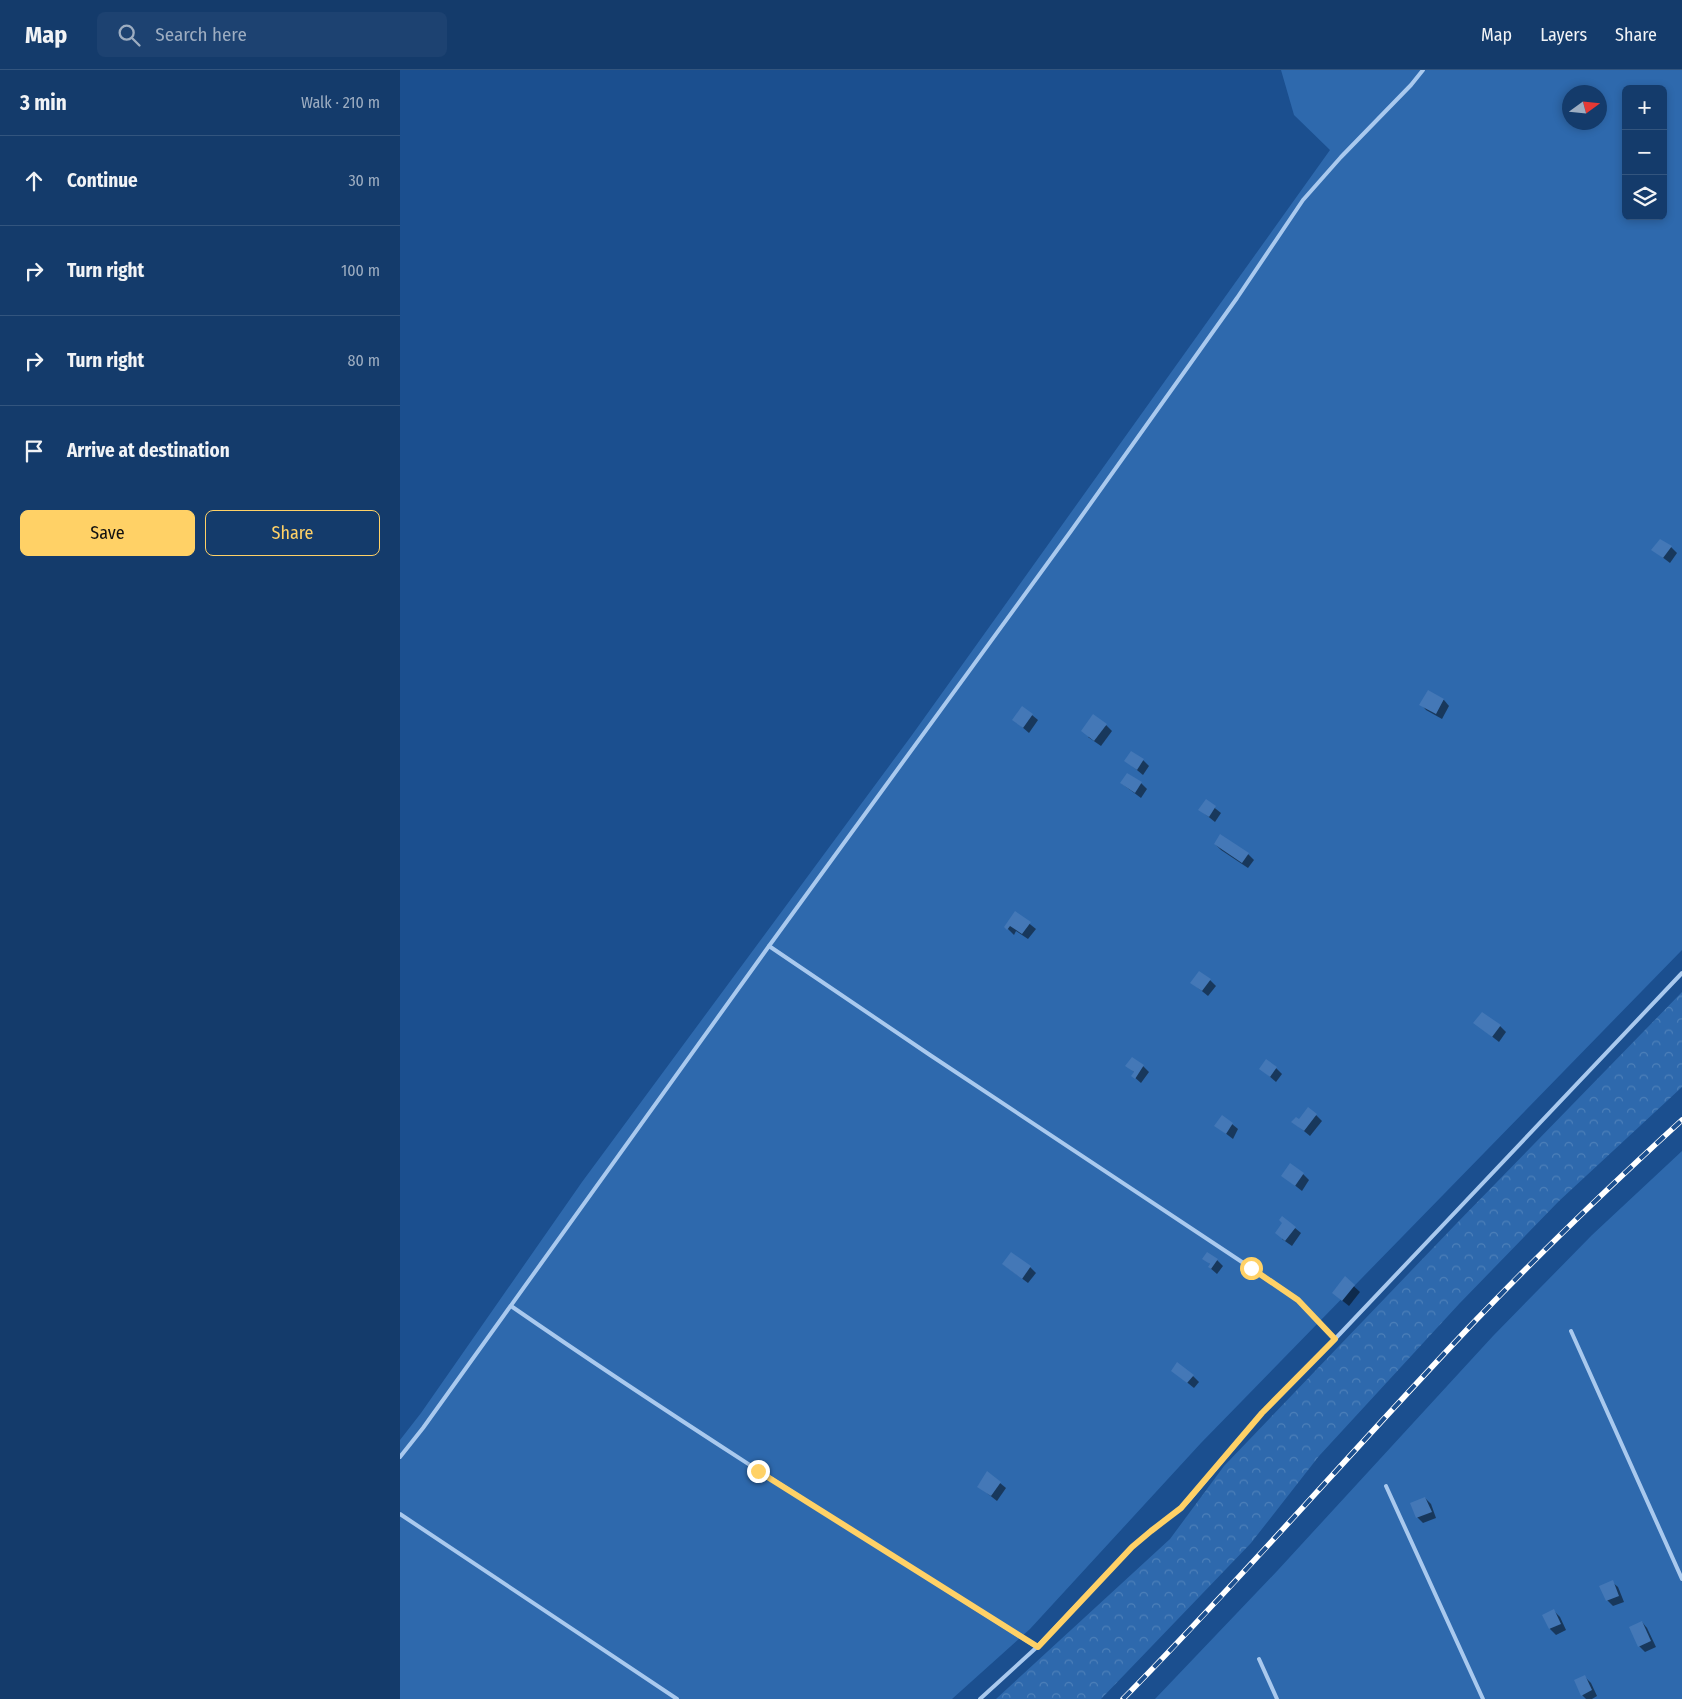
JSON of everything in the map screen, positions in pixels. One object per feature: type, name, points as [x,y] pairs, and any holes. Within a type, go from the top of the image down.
[{"type":"lane","points":[[400,1457],[423,1428],[769,946],[1111,475],[1238,298],[1303,200],[1340,157],[1411,85],[1423,70]]},
{"type":"lane","points":[[769,946],[1298,1300],[1335,1339]]},
{"type":"lane","points":[[980,1699],[1038,1647],[1132,1547],[1181,1508],[1262,1413],[1335,1339],[1682,972]]},
{"type":"lane","points":[[511,1306],[726,1450],[1038,1647]]},
{"type":"lane","points":[[1572,1330],[1682,1579]]},
{"type":"lane","points":[[1386,1486],[1483,1699]]},
{"type":"lane","points":[[400,1514],[677,1699]]},
{"type":"lane","points":[[1259,1659],[1277,1699]]},
{"type":"green space","points":[[1281,70],[1682,70],[1682,950],[1201,1443],[1030,1629],[952,1699],[400,1699],[400,1440],[421,1413],[582,1182],[912,735],[1330,150],[1294,115]]},
{"type":"green space","points":[[1682,992],[1682,1087],[1559,1201],[1459,1304],[1319,1456],[1251,1543],[1101,1699],[996,1699],[1170,1539],[1224,1466]]},
{"type":"green space","points":[[1682,1151],[1682,1699],[1155,1699],[1278,1570],[1493,1336],[1592,1235]]},
{"type":"building","points":[[1660,539],[1672,546],[1663,558],[1651,550]]},
{"type":"building","points":[[1428,690],[1444,699],[1436,714],[1419,705]]},
{"type":"building","points":[[1022,706],[1033,714],[1023,728],[1012,720]]},
{"type":"building","points":[[1093,714],[1107,724],[1094,741],[1081,731]]},
{"type":"building","points":[[1131,751],[1144,759],[1137,770],[1124,761]]},
{"type":"building","points":[[1127,773],[1142,782],[1135,793],[1120,783]]},
{"type":"building","points":[[1206,799],[1216,806],[1209,817],[1198,810]]},
{"type":"building","points":[[1220,834],[1249,853],[1242,863],[1214,844]]},
{"type":"building","points":[[1015,911],[1031,922],[1022,934],[1010,926],[1007,930],[1004,927]]},
{"type":"building","points":[[1199,971],[1211,979],[1202,991],[1190,983]]},
{"type":"building","points":[[1482,1012],[1501,1025],[1492,1037],[1473,1023]]},
{"type":"building","points":[[1132,1057],[1144,1065],[1135,1079],[1131,1076],[1134,1072],[1125,1066]]},
{"type":"building","points":[[1266,1059],[1277,1067],[1270,1077],[1259,1069]]},
{"type":"building","points":[[1308,1107],[1317,1114],[1304,1131],[1291,1122],[1296,1117],[1299,1119]]},
{"type":"building","points":[[1222,1115],[1233,1123],[1226,1134],[1214,1126]]},
{"type":"building","points":[[1290,1163],[1304,1173],[1295,1186],[1281,1176]]},
{"type":"building","points":[[1282,1216],[1296,1227],[1285,1241],[1275,1233],[1282,1223],[1279,1220]]},
{"type":"building","points":[[1011,1252],[1031,1266],[1022,1279],[1002,1264]]},
{"type":"building","points":[[1207,1252],[1218,1259],[1211,1269],[1208,1267],[1210,1264],[1202,1259]]},
{"type":"building","points":[[1345,1276],[1355,1285],[1342,1301],[1332,1293]]},
{"type":"building","points":[[1177,1362],[1194,1375],[1187,1383],[1171,1371]]},
{"type":"building","points":[[987,1471],[1001,1482],[991,1496],[977,1487]]},
{"type":"building","points":[[1425,1497],[1432,1512],[1416,1518],[1410,1503]]},
{"type":"building","points":[[1613,1580],[1619,1596],[1606,1601],[1599,1586]]},
{"type":"building","points":[[1554,1609],[1561,1624],[1549,1629],[1542,1615]]},
{"type":"building","points":[[1642,1621],[1651,1641],[1638,1647],[1629,1627]]},
{"type":"building","points":[[1585,1675],[1592,1690],[1581,1696],[1574,1680]]},
{"type":"railway","points":[[1123,1699],[1168,1653],[1476,1320],[1578,1218],[1682,1120]]},
{"type":"route","points":[[758,1471],[1038,1647],[1132,1547],[1190,1499],[1262,1413],[1335,1339],[1298,1300],[1251,1268]]}]
